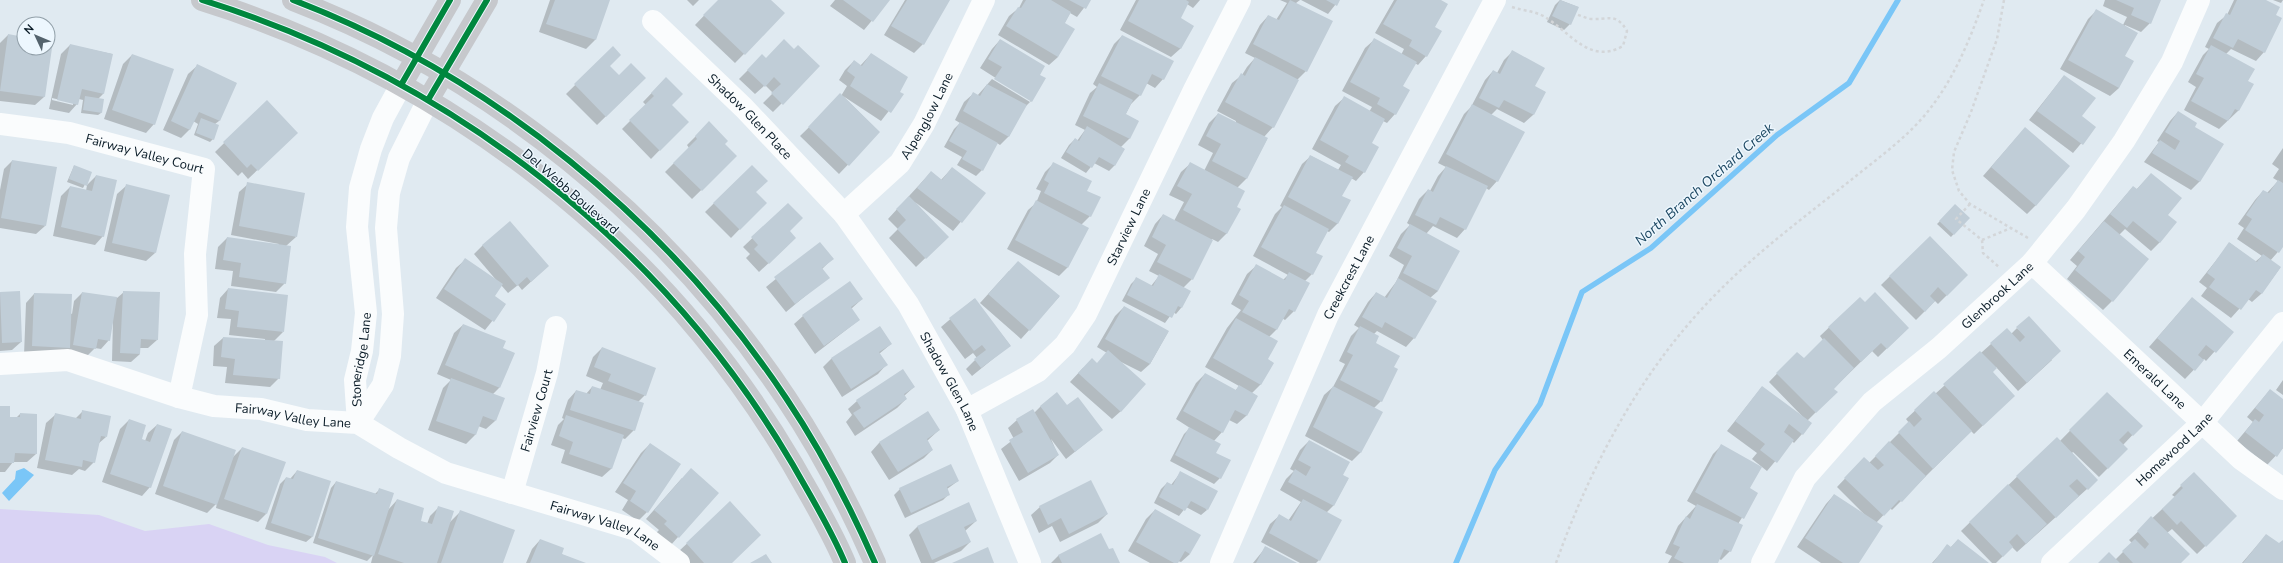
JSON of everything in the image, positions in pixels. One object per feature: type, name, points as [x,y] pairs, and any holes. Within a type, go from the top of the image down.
[{"type":"street","name":"Del Webb Boulevard","points":[[202,0],[300,34],[428,100],[500,146],[585,214],[680,309],[712,346],[766,422],[803,482],[845,563]]},
{"type":"street","name":"Del Webb Boulevard","points":[[293,0],[370,32],[418,56],[445,72],[517,121],[604,191],[667,252],[734,326],[786,398],[828,468],[875,563]]},
{"type":"street","points":[[401,85],[450,0]]},
{"type":"street","points":[[428,100],[487,0]]},
{"type":"street","name":"Alpenglow Lane","points":[[844,214],[900,163],[924,124],[984,0]]},
{"type":"street","name":"Starview Lane","points":[[967,410],[1038,371],[1065,345],[1086,314],[1194,90],[1240,0]]},
{"type":"street","name":"Creekcrest Lane","points":[[1221,563],[1328,315],[1495,0]]},
{"type":"street","name":"Glenbrook Lane","points":[[1762,563],[1805,478],[1872,402],[1940,348],[2015,280],[2038,256],[2076,209],[2124,141],[2172,62],[2199,0]]},
{"type":"street","name":"Shadow Glen Place","points":[[653,20],[744,108],[844,214]]},
{"type":"street","name":"Stoneridge Lane","points":[[358,423],[355,380],[362,351],[366,313],[357,227],[360,188],[371,149],[383,118],[401,85]]},
{"type":"street","name":"Stoneridge Lane","points":[[358,423],[383,385],[390,356],[393,314],[386,228],[389,193],[399,158],[428,100]]},
{"type":"street","name":"Fairway Valley Court","points":[[0,124],[69,133],[204,169],[195,254],[197,315],[179,397]]},
{"type":"street","name":"Shadow Glen Lane","points":[[844,214],[908,304],[967,410],[1030,563]]},
{"type":"street","name":"Emerald Lane","points":[[2038,256],[2241,459],[2283,489]]},
{"type":"street","name":"Homewood Lane","points":[[2052,563],[2203,422],[2283,323]]},
{"type":"street","name":"Fairview Court","points":[[512,493],[547,373],[556,326]]},
{"type":"street","name":"Fairway Valley Lane","points":[[0,364],[68,360],[179,397],[214,406],[261,409],[307,420],[358,423],[399,448],[446,473],[636,530],[679,563]]},
{"type":"path","points":[[1495,0],[1523,11],[1534,12],[1544,17],[1585,48],[1606,54],[1624,46],[1627,31],[1623,23],[1614,18],[1592,19],[1576,14]]},
{"type":"path","points":[[1556,563],[1573,517],[1598,459],[1640,391],[1674,340],[1701,310],[1737,275],[1913,129],[1946,87],[1969,42],[1984,0]]},
{"type":"path","points":[[2004,0],[1997,39],[1986,72],[1954,152],[1952,170],[1958,191],[1970,204],[2012,228],[2038,256]]},
{"type":"path","points":[[1970,204],[1956,219],[1982,240],[1984,253],[2015,280]]},
{"type":"path","points":[[1982,240],[2012,228]]},
{"type":"shaded area","points":[[0,509],[99,515],[145,531],[209,524],[268,545],[325,557],[337,563],[0,563]]},
{"type":"water","points":[[24,468],[34,475],[9,501],[2,493],[15,479],[16,471]]},
{"type":"building","points":[[555,0],[610,0],[596,40],[546,24]]},
{"type":"building","points":[[718,0],[771,0],[785,13],[745,55],[703,15]]},
{"type":"building","points":[[843,0],[890,0],[873,22]]},
{"type":"building","points":[[907,0],[950,0],[924,45],[891,26]]},
{"type":"building","points":[[1026,0],[1051,0],[1071,12],[1065,23],[1075,29],[1058,57],[1006,26],[1018,7],[1021,8]]},
{"type":"building","points":[[1069,0],[1091,0],[1086,9]]},
{"type":"building","points":[[1139,0],[1186,0],[1189,2],[1181,18],[1194,26],[1181,49],[1128,21]]},
{"type":"building","points":[[1290,0],[1333,21],[1307,72],[1253,44],[1268,15],[1279,20]]},
{"type":"building","points":[[1326,0],[1340,0],[1337,6]]},
{"type":"building","points":[[1397,0],[1441,0],[1448,4],[1435,27],[1442,31],[1427,57],[1409,46],[1412,40],[1383,24]]},
{"type":"building","points":[[1560,0],[1579,7],[1571,25],[1552,16]]},
{"type":"building","points":[[2116,0],[2161,0],[2151,24],[2131,15],[2134,8]]},
{"type":"building","points":[[2237,0],[2266,0],[2280,7],[2276,15],[2282,18],[2265,53],[2238,39],[2233,48],[2213,38],[2226,13],[2230,15]]},
{"type":"building","points":[[2096,9],[2138,33],[2125,56],[2134,61],[2119,88],[2068,60]]},
{"type":"building","points":[[8,34],[16,36],[16,56],[51,56],[45,97],[0,91]]},
{"type":"building","points":[[1122,35],[1174,61],[1164,80],[1152,74],[1141,96],[1101,76]]},
{"type":"building","points":[[1374,38],[1417,62],[1403,86],[1410,90],[1396,115],[1377,104],[1380,98],[1350,82]]},
{"type":"building","points":[[784,39],[794,49],[798,45],[820,66],[783,105],[771,93],[781,84],[774,77],[765,87],[747,70],[762,54],[766,58]]},
{"type":"building","points":[[1000,39],[1045,66],[1040,75],[1046,78],[1032,102],[994,79],[1002,67],[988,59]]},
{"type":"building","points":[[70,44],[113,54],[104,94],[82,89],[78,105],[57,100]]},
{"type":"building","points":[[2211,45],[2255,69],[2248,81],[2254,84],[2239,111],[2235,109],[2228,121],[2191,101],[2204,78],[2196,74]]},
{"type":"building","points":[[613,46],[621,55],[610,66],[619,75],[631,63],[646,78],[606,117],[574,84]]},
{"type":"building","points":[[1512,50],[1545,68],[1535,86],[1546,92],[1534,115],[1504,100],[1499,108],[1479,98],[1493,70],[1500,74]]},
{"type":"building","points":[[871,53],[908,77],[900,92],[904,94],[891,113],[850,86],[855,77],[847,71],[854,60],[862,66]]},
{"type":"building","points":[[132,54],[174,69],[155,125],[112,110]]},
{"type":"building","points":[[1255,57],[1299,80],[1274,128],[1225,102],[1241,73],[1245,76]]},
{"type":"building","points":[[197,64],[237,83],[220,121],[199,112],[190,130],[171,121]]},
{"type":"building","points":[[2064,75],[2096,98],[2082,116],[2096,127],[2083,145],[2037,111]]},
{"type":"building","points":[[666,77],[683,94],[672,105],[689,122],[660,151],[629,120],[654,96],[651,93]]},
{"type":"building","points":[[1099,83],[1133,100],[1126,114],[1139,121],[1130,139],[1083,116]]},
{"type":"building","points":[[987,84],[1027,105],[1009,137],[963,111],[973,92],[980,96]]},
{"type":"building","points":[[840,93],[880,132],[849,166],[808,127]]},
{"type":"building","points":[[85,96],[104,99],[102,113],[83,110]]},
{"type":"building","points":[[1344,96],[1385,119],[1372,143],[1379,147],[1365,173],[1345,162],[1349,156],[1320,140]]},
{"type":"building","points":[[267,100],[298,133],[258,171],[251,164],[247,168],[223,142]]},
{"type":"building","points":[[1472,104],[1525,132],[1498,182],[1446,154]]},
{"type":"building","points":[[2178,111],[2197,123],[2195,127],[2224,144],[2200,182],[2152,153],[2160,140],[2175,150],[2180,141],[2165,132]]},
{"type":"building","points":[[1218,113],[1268,138],[1247,179],[1212,161],[1221,144],[1206,136]]},
{"type":"building","points":[[201,118],[219,125],[214,140],[196,133]]},
{"type":"building","points":[[709,121],[728,141],[725,144],[737,156],[702,191],[673,163],[697,139],[695,136]]},
{"type":"building","points":[[960,122],[998,143],[983,171],[962,159],[967,151],[949,141]]},
{"type":"building","points":[[1087,126],[1125,149],[1115,166],[1099,157],[1092,168],[1066,152],[1075,138],[1079,141]]},
{"type":"building","points":[[2025,127],[2070,166],[2036,206],[1991,167]]},
{"type":"building","points":[[1310,155],[1353,177],[1342,196],[1351,200],[1338,224],[1288,197]]},
{"type":"building","points":[[12,160],[57,167],[46,226],[1,218]]},
{"type":"building","points":[[1053,162],[1092,181],[1087,191],[1101,197],[1091,217],[1044,193],[1049,183],[1044,180]]},
{"type":"building","points":[[1190,162],[1245,191],[1237,207],[1241,209],[1227,234],[1183,210],[1192,194],[1177,186]]},
{"type":"building","points":[[74,165],[92,172],[87,186],[69,179]]},
{"type":"building","points":[[752,165],[768,181],[756,192],[767,203],[740,230],[713,203]]},
{"type":"building","points":[[1446,166],[1488,186],[1466,230],[1440,217],[1436,225],[1415,215],[1428,189],[1433,192]]},
{"type":"building","points":[[952,167],[986,193],[962,223],[917,188],[931,171],[942,180]]},
{"type":"building","points":[[2151,173],[2182,198],[2168,215],[2177,222],[2160,243],[2133,221],[2127,228],[2110,214],[2133,186],[2137,189]]},
{"type":"building","points":[[96,175],[117,180],[104,237],[61,227],[70,186],[92,191]]},
{"type":"building","points":[[2278,180],[2283,183],[2283,247],[2279,253],[2245,230],[2252,219],[2246,215],[2263,190],[2269,193]]},
{"type":"building","points":[[247,182],[305,193],[297,237],[239,226]]},
{"type":"building","points":[[126,184],[170,195],[156,253],[112,243]]},
{"type":"building","points":[[909,196],[949,237],[926,259],[897,229],[906,220],[896,209]]},
{"type":"building","points":[[1036,200],[1089,228],[1068,268],[1015,240]]},
{"type":"building","points":[[788,203],[803,218],[790,231],[796,238],[769,264],[754,249],[758,245],[751,237]]},
{"type":"building","points":[[1955,204],[1970,218],[1954,235],[1939,221]]},
{"type":"building","points":[[1284,205],[1329,229],[1316,253],[1323,256],[1313,275],[1261,247]]},
{"type":"building","points":[[1163,214],[1213,240],[1193,280],[1157,262],[1166,245],[1152,237]]},
{"type":"building","points":[[510,221],[549,266],[531,282],[527,277],[517,286],[482,245]]},
{"type":"building","points":[[2104,221],[2149,259],[2113,302],[2075,270],[2085,257],[2078,251]]},
{"type":"building","points":[[1410,224],[1460,251],[1438,291],[1403,273],[1412,256],[1397,248]]},
{"type":"building","points":[[1930,236],[1968,275],[1947,296],[1938,287],[1930,296],[1935,301],[1925,312],[1889,276]]},
{"type":"building","points":[[227,237],[291,246],[286,284],[239,277],[241,263],[223,260]]},
{"type":"building","points":[[820,242],[834,259],[822,268],[830,278],[795,304],[774,277]]},
{"type":"building","points":[[2229,242],[2257,262],[2263,254],[2281,267],[2262,294],[2256,290],[2241,310],[2209,287],[2215,279],[2207,273]]},
{"type":"building","points":[[465,258],[503,284],[495,296],[506,304],[494,322],[444,289]]},
{"type":"building","points":[[1018,261],[1060,296],[1030,331],[988,294]]},
{"type":"building","points":[[1256,264],[1285,280],[1289,272],[1310,283],[1295,312],[1289,309],[1277,330],[1242,312],[1249,301],[1239,295]]},
{"type":"building","points":[[1159,274],[1191,291],[1182,308],[1178,306],[1172,318],[1127,295],[1136,277],[1153,286]]},
{"type":"building","points":[[1398,278],[1437,301],[1415,339],[1385,322],[1382,328],[1362,317],[1376,292],[1387,298]]},
{"type":"building","points":[[850,281],[863,299],[851,307],[860,320],[824,346],[802,315]]},
{"type":"building","points":[[228,288],[288,295],[284,332],[237,327],[239,311],[225,309]]},
{"type":"building","points":[[20,291],[22,342],[2,343],[0,292]]},
{"type":"building","points":[[123,291],[160,292],[158,340],[141,339],[140,354],[120,353]]},
{"type":"building","points":[[82,292],[117,297],[110,341],[98,339],[96,349],[73,345]]},
{"type":"building","points":[[1875,292],[1909,328],[1887,349],[1881,343],[1861,362],[1828,327],[1860,297],[1865,302]]},
{"type":"building","points":[[34,293],[72,294],[70,348],[32,346]]},
{"type":"building","points":[[2192,297],[2234,332],[2216,353],[2206,345],[2198,355],[2204,360],[2195,371],[2157,338]]},
{"type":"building","points":[[975,298],[1011,346],[981,368],[974,359],[986,350],[982,345],[974,351],[949,318]]},
{"type":"building","points":[[1124,306],[1169,331],[1150,364],[1105,339]]},
{"type":"building","points":[[2029,316],[2061,351],[2027,383],[1990,343],[2007,328],[2020,342],[2025,337],[2016,327]]},
{"type":"building","points":[[1236,318],[1278,341],[1268,359],[1274,363],[1261,385],[1213,358]]},
{"type":"building","points":[[463,324],[506,341],[503,348],[515,353],[500,388],[445,365]]},
{"type":"building","points":[[880,326],[892,344],[879,352],[888,365],[851,389],[831,358]]},
{"type":"building","points":[[1360,326],[1379,336],[1376,343],[1400,356],[1394,367],[1398,369],[1382,402],[1340,380],[1353,355],[1347,352]]},
{"type":"building","points":[[223,337],[283,341],[280,379],[233,375],[235,359],[221,357]]},
{"type":"building","points":[[1824,338],[1854,368],[1834,389],[1838,392],[1816,413],[1776,373],[1797,352],[1804,358]]},
{"type":"building","points":[[602,347],[656,368],[646,396],[608,381],[611,374],[594,367]]},
{"type":"building","points":[[1108,350],[1146,384],[1121,412],[1078,373],[1092,358],[1097,363]]},
{"type":"building","points":[[1980,351],[1997,368],[1993,372],[2015,396],[1983,426],[1943,384]]},
{"type":"building","points":[[903,369],[915,387],[904,394],[907,399],[864,428],[853,413],[861,408],[856,400]]},
{"type":"building","points":[[1205,373],[1236,390],[1239,385],[1258,396],[1247,416],[1235,410],[1223,433],[1183,411]]},
{"type":"building","points":[[451,378],[505,398],[496,421],[483,416],[476,435],[436,421]]},
{"type":"building","points":[[592,386],[644,403],[635,431],[570,410],[576,390],[590,394]]},
{"type":"building","points":[[1333,386],[1383,412],[1361,453],[1313,427]]},
{"type":"building","points":[[1762,386],[1812,423],[1803,435],[1789,424],[1784,432],[1794,440],[1777,463],[1760,450],[1765,444],[1735,421]]},
{"type":"building","points":[[2270,389],[2283,399],[2283,448],[2277,457],[2245,432],[2255,419],[2259,422],[2264,415],[2255,408]]},
{"type":"building","points":[[1934,391],[1972,431],[1933,469],[1898,432],[1909,421],[1914,427],[1922,419],[1914,410]]},
{"type":"building","points":[[1057,392],[1067,405],[1078,397],[1103,430],[1075,452],[1040,406]]},
{"type":"building","points":[[2107,392],[2143,426],[2133,436],[2128,431],[2119,440],[2128,449],[2108,469],[2069,430]]},
{"type":"building","points":[[0,406],[10,406],[10,417],[20,417],[20,413],[37,414],[37,454],[15,453],[14,463],[0,463]]},
{"type":"building","points":[[1033,409],[1059,455],[1028,473],[1009,440],[1023,432],[1016,419]]},
{"type":"building","points":[[82,410],[111,416],[107,437],[101,436],[95,463],[83,460],[82,467],[45,460],[55,413],[81,419]]},
{"type":"building","points":[[928,411],[940,430],[927,439],[933,450],[898,472],[879,442]]},
{"type":"building","points":[[566,415],[624,435],[612,469],[569,454],[573,442],[559,436]]},
{"type":"building","points":[[129,419],[146,425],[142,439],[150,442],[157,424],[172,429],[151,488],[110,474]]},
{"type":"building","points":[[1189,427],[1221,444],[1216,453],[1231,460],[1221,479],[1175,455]]},
{"type":"building","points":[[182,431],[236,450],[217,505],[163,486]]},
{"type":"building","points":[[2057,437],[2098,480],[2088,490],[2077,479],[2069,486],[2079,496],[2056,518],[2016,476]]},
{"type":"building","points":[[1309,440],[1350,462],[1343,475],[1349,478],[1334,506],[1288,482],[1295,469],[1306,476],[1311,467],[1298,460]]},
{"type":"building","points":[[1889,441],[1926,476],[1902,502],[1899,500],[1884,516],[1844,478],[1864,457],[1878,470],[1884,465],[1875,456]]},
{"type":"building","points":[[650,443],[681,464],[648,513],[630,501],[636,491],[623,483]]},
{"type":"building","points":[[1721,444],[1762,467],[1750,488],[1758,493],[1744,519],[1695,492]]},
{"type":"building","points":[[242,447],[286,462],[267,514],[224,499]]},
{"type":"building","points":[[951,464],[959,481],[947,487],[950,495],[911,513],[899,488]]},
{"type":"building","points":[[691,468],[719,493],[679,538],[664,524],[667,521],[654,510]]},
{"type":"building","points":[[297,470],[331,481],[313,537],[271,523],[286,477],[293,479]]},
{"type":"building","points":[[1180,471],[1218,491],[1208,510],[1191,501],[1185,511],[1159,497],[1167,482],[1173,485]]},
{"type":"building","points":[[2194,472],[2237,516],[2206,547],[2181,521],[2177,525],[2162,509],[2183,488],[2180,485]]},
{"type":"building","points":[[1091,480],[1108,514],[1069,534],[1061,518],[1048,525],[1039,506]]},
{"type":"building","points":[[336,481],[377,494],[379,488],[394,493],[374,556],[318,538]]},
{"type":"building","points":[[2008,484],[2047,524],[2026,544],[2017,534],[2009,542],[2013,547],[2003,557],[1969,522]]},
{"type":"building","points":[[1834,494],[1883,526],[1859,563],[1843,563],[1805,538]]},
{"type":"building","points":[[397,499],[424,508],[421,521],[432,524],[438,506],[454,511],[437,563],[404,563],[378,554]]},
{"type":"building","points":[[1303,499],[1342,520],[1320,561],[1269,533],[1279,514],[1291,521]]},
{"type":"building","points":[[730,501],[761,535],[732,563],[704,563],[686,543]]},
{"type":"building","points":[[969,502],[977,521],[964,527],[971,542],[932,560],[917,526]]},
{"type":"building","points":[[1697,504],[1743,525],[1731,552],[1724,549],[1718,563],[1684,563],[1674,558],[1680,547],[1673,544],[1686,516],[1690,519]]},
{"type":"building","points":[[1155,509],[1201,535],[1190,554],[1185,551],[1178,563],[1174,563],[1136,542]]},
{"type":"building","points":[[460,510],[515,530],[503,563],[441,563]]},
{"type":"building","points":[[2151,516],[2190,554],[2181,563],[2133,563],[2122,551],[2135,539],[2145,549],[2149,544],[2137,531]]},
{"type":"building","points":[[1101,533],[1109,549],[1113,548],[1120,563],[1062,563],[1058,555]]},
{"type":"building","points":[[2266,534],[2279,543],[2283,540],[2283,563],[2243,563]]},
{"type":"building","points":[[540,539],[564,548],[562,554],[586,563],[530,563]]},
{"type":"building","points":[[1958,539],[1989,563],[1933,563],[1947,544],[1951,547]]},
{"type":"building","points":[[1265,546],[1297,563],[1256,563]]},
{"type":"building","points":[[988,547],[994,563],[952,563]]},
{"type":"building","points":[[2109,552],[2120,563],[2098,563]]},
{"type":"building","points":[[766,554],[772,563],[750,563]]},
{"type":"waterway","name":"North Branch Orchard Creek","points":[[1456,563],[1495,470],[1540,404],[1582,292],[1651,248],[1777,135],[1849,83],[1898,0]]},
{"type":"cycle path","points":[[202,0],[293,33],[380,74],[463,122],[541,178],[614,240],[680,309],[740,384],[793,465],[827,525],[845,563]]},
{"type":"cycle path","points":[[293,0],[366,32],[437,69],[505,113],[570,161],[631,214],[687,272],[739,333],[786,398],[834,479],[875,563]]},
{"type":"cycle path","points":[[401,85],[450,0]]},
{"type":"cycle path","points":[[428,100],[487,0]]}]
